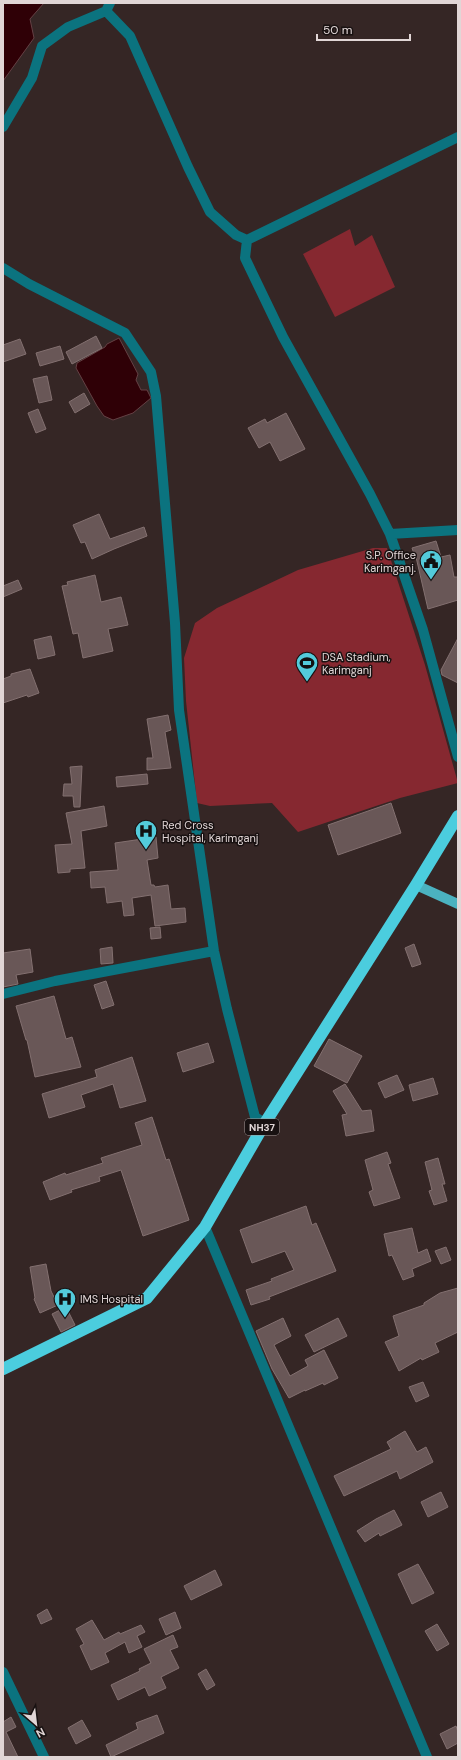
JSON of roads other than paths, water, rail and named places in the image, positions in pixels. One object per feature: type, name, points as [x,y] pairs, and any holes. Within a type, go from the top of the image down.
[{"type":"highway","name":"NH37","points":[[3,1369],[147,1298],[205,1227],[264,1123],[416,886],[458,816]]},
{"type":"main road","points":[[416,886],[458,904]]},
{"type":"street","points":[[3,127],[32,78],[42,46],[68,27],[108,7],[130,36],[188,167],[210,212],[236,235],[247,240]]},
{"type":"street","points":[[247,240],[458,137]]},
{"type":"street","points":[[247,240],[245,258],[283,337],[370,494],[390,534],[423,630],[458,757]]},
{"type":"street","points":[[3,268],[29,284],[125,333],[151,372],[156,396],[175,623],[179,710],[214,951],[227,1009],[255,1117],[264,1123]]},
{"type":"street","points":[[390,534],[458,530]]},
{"type":"street","points":[[3,994],[55,981],[214,951]]},
{"type":"street","points":[[205,1227],[427,1757]]},
{"type":"street","points":[[3,1672],[44,1757]]},
{"type":"place","name":"S.P. Office Karimganj.","points":[[431,580]]},
{"type":"place","name":"DSA Stadium, Karimganj","points":[[307,682]]},
{"type":"place","name":"Red Cross Hospital, Karimganj","points":[[146,850]]},
{"type":"place","name":"IMS Hospital","points":[[65,1318]]}]
